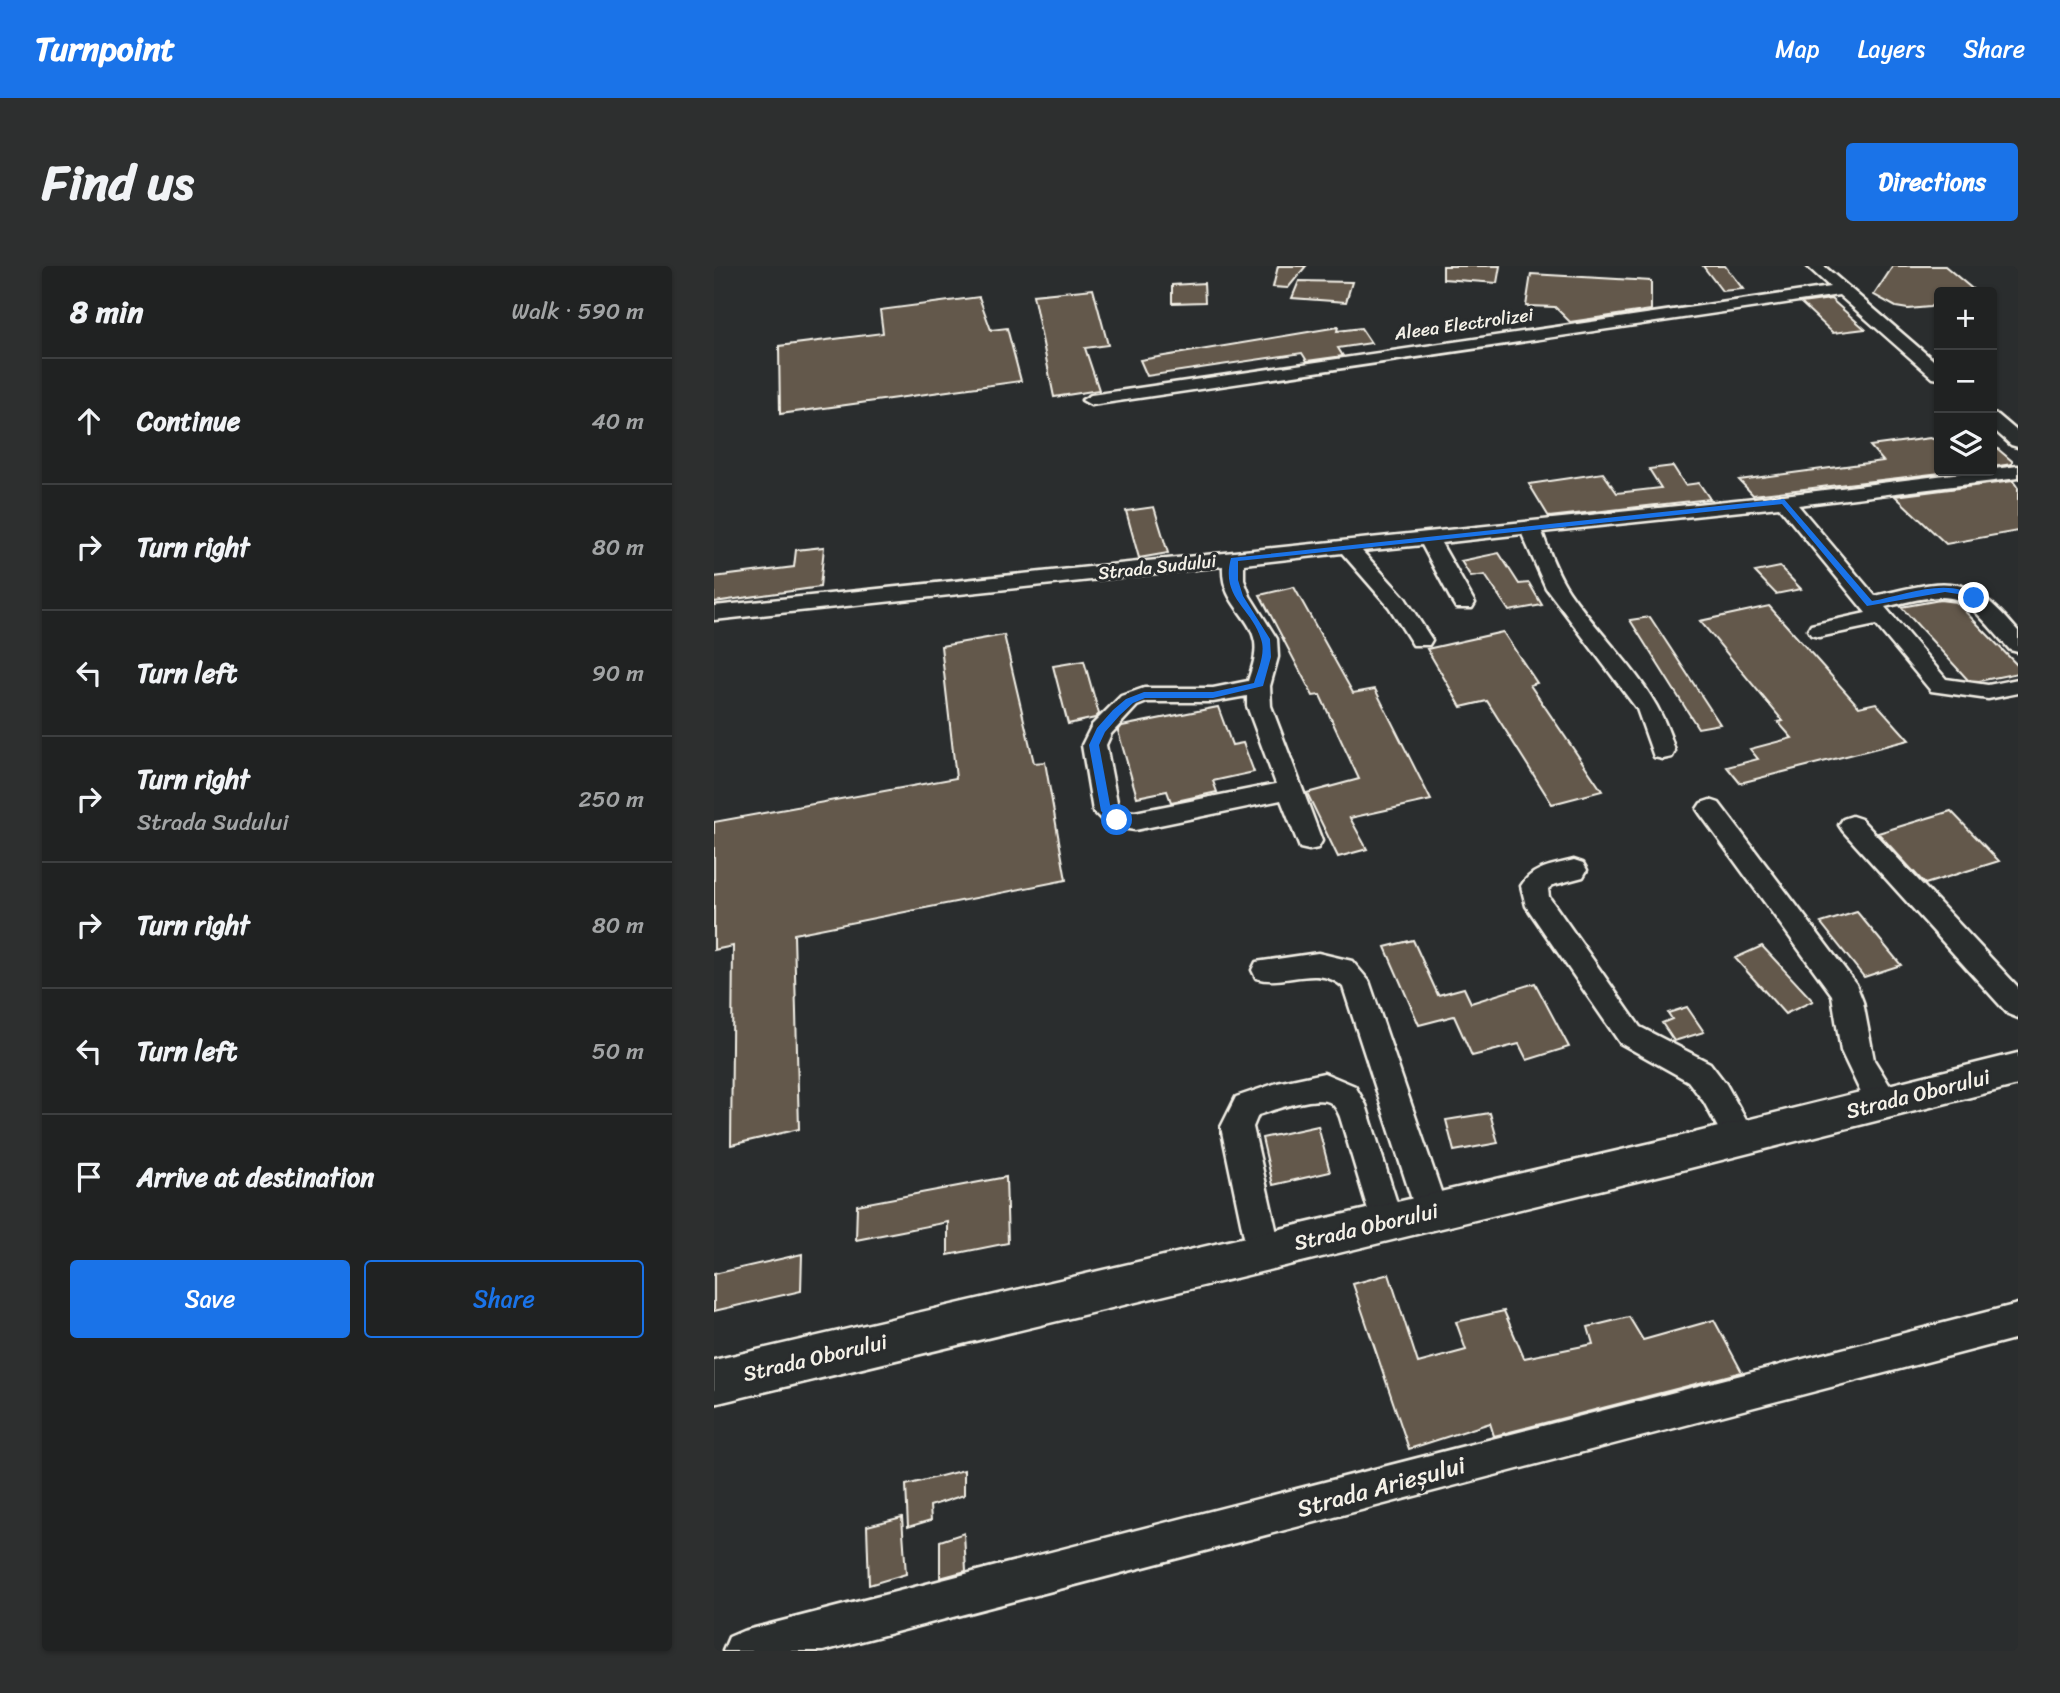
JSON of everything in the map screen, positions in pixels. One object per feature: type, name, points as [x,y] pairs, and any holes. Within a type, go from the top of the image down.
[{"type":"main road","name":"Strada Oborului","points":[[714,1382],[1387,1223],[2018,1069]]},
{"type":"street","points":[[1815,266],[1934,370]]},
{"type":"street","name":"Aleea Electrolizei","points":[[1091,400],[1843,290]]},
{"type":"street","points":[[1997,423],[2018,441]]},
{"type":"street","name":"Strada Sudului","points":[[714,613],[1784,501],[2018,472]]},
{"type":"street","points":[[1784,501],[1939,686],[1988,692],[2018,687]]},
{"type":"street","points":[[1530,528],[1543,564],[1562,596],[1649,709],[1661,732],[1663,751]]},
{"type":"street","points":[[1429,539],[1464,603]]},
{"type":"street","points":[[1348,548],[1397,603],[1421,639]]},
{"type":"street","points":[[1234,559],[1233,580],[1239,596],[1266,639],[1267,657],[1258,686],[1259,706],[1309,841]]},
{"type":"street","points":[[1819,630],[1945,590],[1974,598],[2018,645]]},
{"type":"street","points":[[1258,686],[1213,695],[1144,695],[1129,701],[1100,731],[1094,745],[1106,811],[1117,820],[1135,821],[1290,790]]},
{"type":"street","points":[[1710,809],[1846,992],[1852,1013],[1854,1042],[1862,1068],[1885,1102]]},
{"type":"street","points":[[1852,825],[2018,1006]]},
{"type":"street","points":[[1574,870],[1545,877],[1534,886],[1536,899],[1630,1035],[1647,1047],[1677,1059],[1701,1074],[1740,1138]]},
{"type":"street","points":[[1266,970],[1318,964],[1342,969],[1355,981],[1432,1212]]},
{"type":"street","points":[[1264,1251],[1237,1127],[1247,1106],[1277,1096],[1324,1086],[1344,1095],[1355,1114],[1387,1223]]},
{"type":"street","name":"Strada Arieșului","points":[[743,1651],[1026,1580],[2018,1321]]},
{"type":"building","points":[[1278,266],[1306,266],[1288,288],[1273,287]]},
{"type":"building","points":[[1443,266],[1500,266],[1497,283],[1443,279]]},
{"type":"building","points":[[1703,266],[1725,266],[1743,289],[1722,291]]},
{"type":"building","points":[[1893,266],[1945,266],[1970,287],[1934,287],[1934,304],[1930,307],[1908,309],[1896,307],[1874,295]]},
{"type":"building","points":[[1531,274],[1651,281],[1651,310],[1570,322],[1555,307],[1526,306]]},
{"type":"building","points":[[1299,281],[1352,282],[1346,302],[1292,298]]},
{"type":"building","points":[[1204,283],[1205,302],[1172,303],[1172,285]]},
{"type":"building","points":[[1093,289],[1108,345],[1085,348],[1099,390],[1054,397],[1033,295]]},
{"type":"building","points":[[979,297],[991,330],[1007,328],[1021,381],[780,414],[779,346],[883,333],[880,310]]},
{"type":"building","points":[[1831,299],[1865,329],[1833,333],[1801,303]]},
{"type":"building","points":[[1338,327],[1337,331],[1361,328],[1371,343],[1338,348],[1343,356],[1307,361],[1302,353],[1147,376],[1140,360]]},
{"type":"building","points":[[1934,439],[1934,474],[1753,495],[1739,480],[1883,461],[1870,446]]},
{"type":"building","points":[[1997,448],[2012,461],[2012,464],[1997,466]]},
{"type":"building","points":[[1673,466],[1685,485],[1699,483],[1710,499],[1549,517],[1529,484],[1603,473],[1617,493],[1661,488],[1649,469]]},
{"type":"building","points":[[2013,481],[2018,488],[2018,531],[1946,544],[1895,496]]},
{"type":"building","points":[[1154,507],[1168,553],[1139,558],[1126,511]]},
{"type":"building","points":[[824,547],[820,587],[714,602],[714,577],[794,567],[796,550]]},
{"type":"building","points":[[1499,553],[1519,584],[1529,583],[1542,605],[1509,611],[1485,575],[1471,577],[1461,561]]},
{"type":"building","points":[[1780,567],[1801,589],[1776,594],[1755,572]]},
{"type":"building","points":[[1294,587],[1353,693],[1375,689],[1431,800],[1350,818],[1367,849],[1338,857],[1307,793],[1359,779],[1320,695],[1313,696],[1260,595]]},
{"type":"building","points":[[1940,600],[1956,602],[2018,666],[2018,673],[1979,681],[1968,680],[1901,607]]},
{"type":"building","points":[[1769,606],[1859,707],[1876,703],[1909,740],[1740,783],[1727,767],[1758,759],[1750,749],[1792,738],[1778,722],[1783,721],[1700,621]]},
{"type":"building","points":[[1650,617],[1720,724],[1698,728],[1630,620]]},
{"type":"building","points":[[1503,632],[1537,683],[1530,685],[1602,791],[1552,804],[1487,701],[1461,707],[1427,649]]},
{"type":"building","points":[[1004,635],[1034,763],[1045,762],[1066,880],[794,934],[799,1129],[731,1145],[733,946],[714,950],[714,822],[956,778],[941,646]]},
{"type":"building","points":[[1084,661],[1099,714],[1095,718],[1068,724],[1053,666]]},
{"type":"building","points":[[1218,707],[1232,745],[1243,743],[1254,772],[1213,781],[1217,792],[1181,800],[1171,802],[1167,791],[1137,797],[1118,731],[1122,726]]},
{"type":"building","points":[[1951,811],[1999,861],[1925,884],[1878,833]]},
{"type":"building","points":[[1857,912],[1901,965],[1864,977],[1821,923]]},
{"type":"building","points":[[1413,940],[1438,995],[1464,988],[1471,1003],[1535,983],[1569,1047],[1527,1060],[1519,1044],[1472,1056],[1454,1016],[1419,1025],[1385,947]]},
{"type":"building","points":[[1762,946],[1813,1001],[1785,1014],[1735,958]]},
{"type":"building","points":[[1687,1007],[1704,1032],[1674,1041],[1662,1023],[1672,1019],[1668,1013]]},
{"type":"building","points":[[1490,1113],[1498,1143],[1454,1151],[1446,1120]]},
{"type":"building","points":[[1318,1126],[1330,1172],[1273,1185],[1262,1138]]},
{"type":"building","points":[[1006,1177],[1008,1243],[948,1255],[948,1222],[856,1240],[857,1205]]},
{"type":"building","points":[[802,1254],[801,1291],[714,1311],[714,1274]]},
{"type":"building","points":[[1389,1274],[1418,1363],[1466,1350],[1456,1322],[1504,1311],[1524,1358],[1593,1344],[1588,1327],[1629,1317],[1643,1340],[1714,1320],[1742,1372],[1494,1436],[1490,1423],[1409,1449],[1353,1284]]},
{"type":"building","points":[[964,1470],[964,1495],[930,1506],[931,1520],[908,1527],[906,1485]]},
{"type":"building","points":[[902,1517],[906,1574],[869,1585],[867,1526]]},
{"type":"building","points":[[964,1533],[966,1571],[940,1578],[940,1541]]},
{"type":"route","points":[[1117,820],[1106,811],[1094,745],[1100,731],[1129,701],[1144,695],[1213,695],[1258,686],[1267,657],[1266,639],[1239,596],[1233,580],[1234,559],[1784,501],[1870,604],[1945,590],[1974,598]]}]
